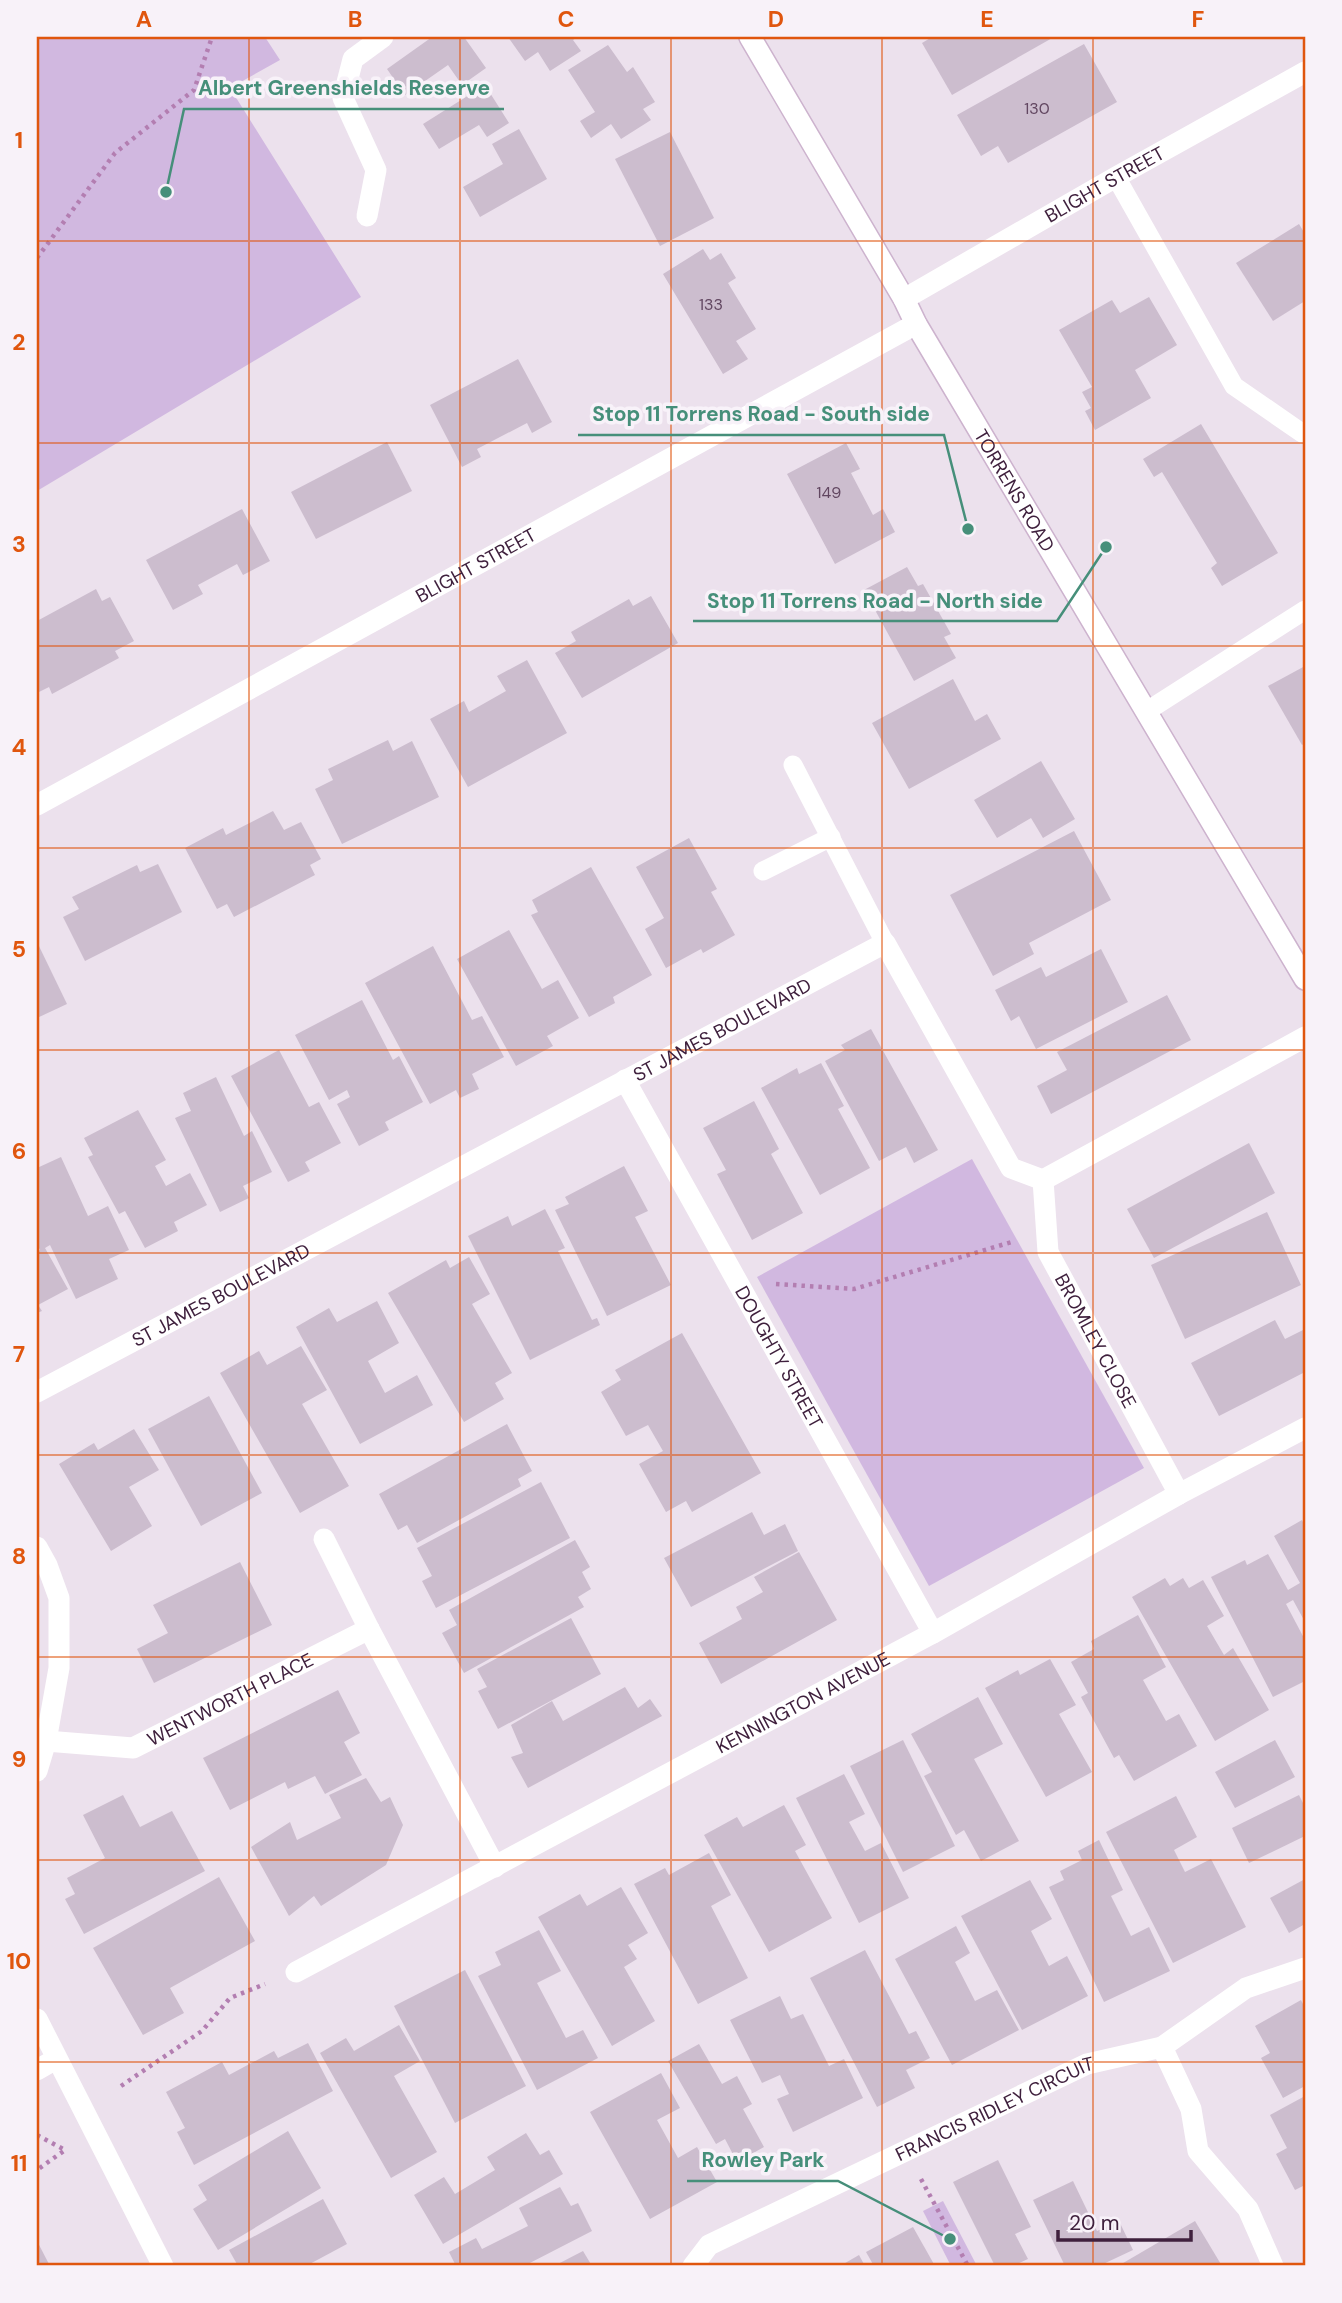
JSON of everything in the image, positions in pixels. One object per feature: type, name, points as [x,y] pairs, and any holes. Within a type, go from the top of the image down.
[{"type":"street","points":[[367,216],[376,170],[344,98],[352,59],[383,37]]},
{"type":"street","name":"TORRENS ROAD","points":[[750,37],[904,299],[916,324],[1305,979]]},
{"type":"street","name":"BLIGHT STREET","points":[[904,299],[1305,72]]},
{"type":"street","name":"BLIGHT STREET","points":[[37,805],[916,324]]},
{"type":"street","points":[[885,943],[1011,1168],[1043,1180],[1305,1037]]},
{"type":"street","name":"ST JAMES BOULEVARD","points":[[37,1392],[885,943]]},
{"type":"street","name":"DOUGHTY STREET","points":[[625,1080],[933,1633]]},
{"type":"street","name":"BROMLEY CLOSE","points":[[1043,1180],[1048,1252],[1179,1494]]},
{"type":"street","name":"KENNINGTON AVENUE","points":[[296,1972],[933,1633],[1179,1494],[1305,1428]]},
{"type":"street","points":[[324,1539],[495,1867]]},
{"type":"street","points":[[37,1547],[59,1598],[59,1668],[46,1741],[37,1771]]},
{"type":"street","name":"WENTWORTH PLACE","points":[[46,1741],[133,1748],[369,1629]]},
{"type":"street","name":"FRANCIS RIDLEY CIRCUIT","points":[[693,2266],[709,2245],[1087,2064],[1162,2047],[1246,1988],[1305,1968]]},
{"type":"street","points":[[37,2019],[163,2266]]},
{"type":"street","points":[[1162,2047],[1191,2109],[1198,2151],[1248,2209],[1273,2266]]},
{"type":"street","points":[[37,2070],[57,2059]]},
{"type":"lane","points":[[1116,177],[1234,386],[1302,433],[1305,431]]},
{"type":"lane","points":[[1147,711],[1305,610]]},
{"type":"lane","points":[[793,765],[885,943]]},
{"type":"lane","points":[[763,871],[831,836]]},
{"type":"path","points":[[37,258],[115,153],[194,90],[212,37]]},
{"type":"path","points":[[737,1281],[854,1289],[1020,1239]]},
{"type":"path","points":[[121,2086],[202,2031],[230,1998],[296,1972]]},
{"type":"path","points":[[37,2136],[65,2150],[37,2170]]},
{"type":"path","points":[[907,2150],[968,2266]]},
{"type":"shaded area","points":[[37,37],[265,37],[280,60],[230,88],[361,297],[37,491]]},
{"type":"shaded area","points":[[972,1159],[1144,1468],[929,1586],[757,1277]]},
{"type":"shaded area","points":[[943,2201],[977,2266],[951,2266],[923,2211]]},
{"type":"building","points":[[432,37],[464,37],[486,68],[462,85],[448,65],[405,95],[387,69]]},
{"type":"building","points":[[508,37],[577,37],[573,40],[581,51],[550,71],[538,52],[525,61]]},
{"type":"building","points":[[932,37],[1054,37],[952,95],[922,43]]},
{"type":"building","points":[[1084,44],[1117,102],[1008,163],[998,146],[981,156],[957,115]]},
{"type":"building","points":[[608,45],[627,72],[633,67],[655,102],[643,109],[651,120],[621,139],[611,124],[591,138],[580,121],[595,112],[568,70]]},
{"type":"building","points":[[485,85],[509,123],[487,137],[479,125],[439,149],[423,124]]},
{"type":"building","points":[[519,129],[547,179],[480,217],[463,187],[503,164],[492,144]]},
{"type":"building","points":[[670,132],[714,218],[660,246],[615,159]]},
{"type":"building","points":[[1299,224],[1305,234],[1305,301],[1273,321],[1236,263]]},
{"type":"building","points":[[703,249],[710,260],[721,253],[736,278],[728,283],[756,329],[736,341],[748,359],[723,374],[663,274]]},
{"type":"building","points":[[1149,297],[1177,345],[1135,370],[1151,398],[1095,430],[1085,411],[1091,408],[1082,392],[1092,387],[1059,330],[1112,300],[1120,313]]},
{"type":"building","points":[[518,359],[552,422],[532,433],[527,423],[477,449],[481,457],[462,467],[430,405]]},
{"type":"building","points":[[1201,424],[1278,553],[1222,586],[1211,568],[1217,563],[1162,472],[1154,477],[1143,459]]},
{"type":"building","points":[[387,442],[412,491],[316,539],[291,492]]},
{"type":"building","points":[[846,443],[860,469],[851,473],[873,515],[883,509],[895,532],[835,564],[787,474]]},
{"type":"building","points":[[242,509],[270,561],[243,575],[237,564],[198,585],[203,594],[173,610],[146,560]]},
{"type":"building","points":[[907,567],[918,586],[923,584],[951,634],[944,637],[956,658],[914,681],[864,590]]},
{"type":"building","points":[[96,589],[102,601],[110,597],[134,641],[115,651],[119,658],[52,694],[49,687],[37,693],[37,621]]},
{"type":"building","points":[[651,596],[678,643],[582,698],[555,653],[576,641],[571,632],[629,599],[633,606]]},
{"type":"building","points":[[527,660],[567,733],[468,787],[430,719],[464,701],[469,712],[506,691],[497,676]]},
{"type":"building","points":[[1305,666],[1305,743],[1302,745],[1268,686]]},
{"type":"building","points":[[953,679],[975,721],[987,714],[1001,739],[909,789],[872,723]]},
{"type":"building","points":[[388,740],[393,751],[412,741],[439,797],[342,844],[315,789],[333,780],[328,769]]},
{"type":"building","points":[[1041,761],[1075,819],[1043,838],[1031,818],[997,838],[974,800]]},
{"type":"building","points":[[273,811],[284,830],[301,822],[321,859],[310,865],[315,875],[234,917],[227,904],[217,909],[185,848],[223,828],[226,835]]},
{"type":"building","points":[[1074,831],[1111,900],[1029,943],[1034,954],[993,976],[950,895]]},
{"type":"building","points":[[689,838],[717,889],[711,892],[735,935],[703,953],[701,949],[666,968],[645,929],[664,918],[636,867]]},
{"type":"building","points":[[158,864],[182,912],[85,961],[63,917],[79,909],[72,897],[137,865],[140,872]]},
{"type":"building","points":[[591,867],[652,975],[613,997],[615,1003],[589,1017],[531,915],[538,912],[532,900]]},
{"type":"building","points":[[509,930],[542,989],[558,980],[579,1018],[547,1036],[553,1046],[516,1066],[457,959]]},
{"type":"building","points":[[37,942],[67,1004],[37,1018]]},
{"type":"building","points":[[433,946],[472,1020],[482,1016],[504,1057],[472,1074],[479,1089],[460,1098],[456,1090],[430,1104],[365,983]]},
{"type":"building","points":[[1101,949],[1128,1002],[1036,1049],[1019,1016],[1011,1021],[995,990],[1041,967],[1046,977]]},
{"type":"building","points":[[1167,995],[1191,1040],[1051,1114],[1037,1086],[1067,1070],[1057,1052]]},
{"type":"building","points":[[362,1000],[393,1060],[399,1056],[423,1102],[385,1122],[389,1130],[359,1146],[337,1104],[350,1097],[347,1090],[329,1100],[295,1035]]},
{"type":"building","points":[[871,1029],[938,1150],[914,1163],[906,1147],[879,1161],[825,1061],[845,1050],[841,1045]]},
{"type":"building","points":[[279,1050],[309,1107],[319,1102],[341,1143],[305,1162],[310,1171],[288,1182],[231,1076]]},
{"type":"building","points":[[821,1063],[844,1106],[838,1109],[870,1168],[820,1195],[761,1088],[797,1068],[799,1074]]},
{"type":"building","points":[[216,1077],[244,1136],[252,1131],[272,1172],[243,1186],[249,1198],[220,1212],[175,1118],[191,1111],[183,1093]]},
{"type":"building","points":[[754,1101],[779,1149],[771,1154],[803,1213],[752,1240],[717,1174],[726,1170],[703,1128]]},
{"type":"building","points":[[138,1110],[166,1160],[155,1166],[166,1186],[190,1173],[207,1205],[174,1222],[178,1231],[145,1248],[125,1211],[119,1214],[88,1157],[93,1155],[84,1138]]},
{"type":"building","points":[[1249,1143],[1275,1193],[1154,1258],[1127,1209]]},
{"type":"building","points":[[61,1157],[88,1216],[108,1206],[129,1250],[109,1259],[118,1279],[76,1299],[50,1245],[45,1248],[68,1289],[38,1305],[42,1311],[37,1313],[37,1252],[40,1250],[37,1244],[37,1168]]},
{"type":"building","points":[[624,1166],[648,1211],[635,1217],[671,1285],[607,1316],[555,1210],[569,1204],[565,1197]]},
{"type":"building","points":[[545,1209],[565,1248],[558,1251],[592,1320],[597,1318],[600,1325],[530,1360],[468,1236],[508,1216],[512,1226]]},
{"type":"building","points":[[1267,1212],[1301,1285],[1185,1339],[1151,1265]]},
{"type":"building","points":[[469,1257],[490,1294],[472,1304],[512,1373],[495,1383],[504,1399],[464,1422],[388,1293],[446,1260],[450,1268]]},
{"type":"building","points":[[377,1301],[399,1343],[368,1361],[385,1393],[417,1375],[433,1405],[360,1444],[296,1327],[329,1308],[337,1322]]},
{"type":"building","points":[[1275,1320],[1285,1339],[1303,1330],[1305,1372],[1219,1416],[1191,1363]]},
{"type":"building","points":[[682,1333],[761,1473],[692,1512],[686,1501],[666,1512],[639,1464],[663,1451],[648,1425],[626,1436],[601,1392],[621,1380],[615,1370]]},
{"type":"building","points":[[301,1346],[327,1390],[302,1404],[349,1486],[300,1513],[220,1373],[259,1351],[267,1365]]},
{"type":"building","points":[[209,1396],[262,1493],[201,1526],[148,1429]]},
{"type":"building","points":[[507,1424],[532,1471],[518,1479],[521,1486],[417,1543],[407,1525],[398,1530],[379,1494]]},
{"type":"building","points":[[134,1429],[159,1470],[129,1487],[152,1526],[111,1551],[59,1464],[94,1443],[98,1450]]},
{"type":"building","points":[[541,1482],[570,1538],[436,1608],[422,1581],[432,1576],[417,1548]]},
{"type":"building","points":[[752,1512],[764,1535],[785,1524],[798,1551],[691,1607],[664,1558]]},
{"type":"building","points":[[1302,1520],[1305,1526],[1305,1622],[1293,1600],[1286,1604],[1305,1640],[1305,1681],[1273,1697],[1211,1577],[1245,1560],[1247,1565],[1268,1554],[1288,1590],[1300,1583],[1274,1536]]},
{"type":"building","points":[[575,1540],[590,1567],[582,1572],[591,1589],[578,1597],[584,1607],[464,1673],[442,1633],[457,1625],[449,1610]]},
{"type":"building","points":[[799,1552],[837,1620],[721,1684],[699,1643],[742,1619],[736,1607],[763,1592],[754,1577]]},
{"type":"building","points":[[240,1562],[272,1625],[154,1683],[137,1649],[168,1633],[153,1605]]},
{"type":"building","points":[[1165,1578],[1170,1586],[1183,1578],[1189,1588],[1203,1580],[1224,1616],[1207,1626],[1224,1655],[1233,1648],[1269,1710],[1215,1741],[1132,1597]]},
{"type":"building","points":[[1138,1615],[1166,1667],[1143,1680],[1166,1721],[1179,1714],[1197,1746],[1134,1781],[1119,1755],[1114,1758],[1081,1697],[1088,1693],[1071,1662],[1094,1649],[1091,1641]]},
{"type":"building","points":[[571,1618],[601,1674],[498,1729],[478,1691],[487,1687],[477,1669]]},
{"type":"building","points":[[1050,1659],[1076,1705],[1059,1714],[1092,1772],[1046,1797],[985,1688],[1018,1670],[1020,1675]]},
{"type":"building","points":[[625,1687],[638,1708],[650,1699],[662,1716],[528,1788],[511,1757],[523,1753],[511,1725],[552,1701],[563,1721]]},
{"type":"building","points":[[338,1690],[360,1733],[344,1742],[362,1775],[325,1794],[315,1776],[288,1789],[285,1782],[230,1810],[203,1758]]},
{"type":"building","points":[[978,1697],[1003,1744],[974,1759],[1019,1841],[981,1861],[964,1830],[956,1835],[924,1776],[932,1772],[911,1734]]},
{"type":"building","points":[[903,1740],[955,1846],[903,1872],[850,1766]]},
{"type":"building","points":[[1275,1740],[1295,1777],[1235,1808],[1215,1772]]},
{"type":"building","points":[[844,1774],[865,1814],[849,1822],[865,1851],[881,1843],[909,1898],[859,1923],[796,1798]]},
{"type":"building","points":[[366,1778],[381,1802],[390,1797],[403,1825],[386,1865],[321,1906],[314,1896],[289,1916],[251,1847],[290,1822],[297,1840],[341,1818],[329,1795]]},
{"type":"building","points":[[123,1795],[140,1827],[172,1811],[205,1871],[84,1934],[65,1899],[75,1894],[67,1878],[105,1858],[83,1815]]},
{"type":"building","points":[[1299,1795],[1305,1807],[1305,1836],[1249,1863],[1232,1828]]},
{"type":"building","points":[[1176,1796],[1197,1837],[1174,1850],[1185,1872],[1211,1859],[1246,1927],[1173,1963],[1106,1832]]},
{"type":"building","points":[[784,1805],[806,1845],[795,1851],[832,1918],[769,1952],[704,1835],[737,1817],[743,1827]]},
{"type":"building","points":[[1099,1840],[1123,1890],[1111,1896],[1131,1936],[1149,1927],[1170,1971],[1104,2002],[1049,1887],[1064,1880],[1060,1871],[1082,1860],[1078,1851]]},
{"type":"building","points":[[709,1853],[731,1895],[711,1906],[748,1978],[698,2004],[634,1884],[665,1868],[669,1875]]},
{"type":"building","points":[[219,1877],[255,1941],[170,1988],[184,2013],[143,2035],[93,1948]]},
{"type":"building","points":[[1305,1879],[1305,1924],[1289,1933],[1270,1898]]},
{"type":"building","points":[[1030,1880],[1052,1919],[1031,1931],[1049,1966],[1067,1956],[1088,1996],[1022,2030],[961,1916]]},
{"type":"building","points":[[621,1887],[648,1933],[628,1945],[637,1959],[624,1967],[655,2021],[612,2046],[538,1917],[580,1894],[587,1906]]},
{"type":"building","points":[[956,1926],[970,1953],[955,1962],[975,2001],[997,1990],[1019,2030],[952,2065],[895,1959]]},
{"type":"building","points":[[539,1930],[561,1971],[537,1983],[566,2038],[583,2030],[598,2058],[537,2090],[478,1976],[501,1965],[495,1952]]},
{"type":"building","points":[[865,1950],[909,2034],[916,2031],[930,2058],[906,2070],[915,2088],[877,2107],[810,1978]]},
{"type":"building","points":[[465,1970],[526,2086],[455,2123],[394,2006]]},
{"type":"building","points":[[780,1996],[791,2019],[803,2014],[829,2066],[844,2059],[863,2098],[793,2132],[777,2099],[789,2094],[780,2075],[762,2083],[730,2020]]},
{"type":"building","points":[[1301,2000],[1305,2008],[1305,2086],[1283,2098],[1261,2058],[1270,2053],[1255,2026]]},
{"type":"building","points":[[399,2025],[420,2061],[394,2076],[437,2152],[391,2178],[320,2053],[346,2038],[354,2051]]},
{"type":"building","points":[[308,2043],[333,2091],[194,2165],[177,2132],[185,2128],[166,2092],[222,2062],[229,2075],[274,2051],[278,2058]]},
{"type":"building","points":[[699,2044],[722,2084],[737,2076],[752,2104],[743,2109],[764,2147],[737,2162],[725,2139],[716,2144],[668,2061]]},
{"type":"building","points":[[661,2073],[680,2108],[657,2120],[678,2158],[697,2147],[717,2182],[650,2219],[590,2112]]},
{"type":"building","points":[[1305,2096],[1305,2185],[1295,2190],[1276,2154],[1287,2148],[1270,2115]]},
{"type":"building","points":[[288,2131],[321,2188],[218,2250],[193,2209],[207,2200],[198,2185]]},
{"type":"building","points":[[526,2133],[540,2155],[549,2150],[563,2174],[443,2244],[414,2195],[444,2177],[455,2194],[495,2170],[487,2157]]},
{"type":"building","points":[[998,2160],[1031,2227],[1015,2234],[1028,2259],[1013,2266],[995,2266],[953,2182]]},
{"type":"building","points":[[1073,2181],[1097,2231],[1119,2221],[1133,2250],[1099,2266],[1065,2266],[1033,2200]]},
{"type":"building","points":[[560,2187],[571,2206],[578,2203],[592,2231],[524,2266],[456,2266],[449,2252],[476,2238],[482,2249],[528,2226],[519,2208]]},
{"type":"building","points":[[323,2199],[347,2244],[306,2266],[238,2266],[229,2250]]},
{"type":"building","points":[[1195,2221],[1222,2266],[1118,2266]]},
{"type":"building","points":[[913,2227],[935,2266],[874,2266],[866,2252]]},
{"type":"building","points":[[37,2241],[50,2266],[37,2266]]},
{"type":"building","points":[[583,2251],[592,2266],[554,2266]]},
{"type":"building","points":[[859,2255],[865,2266],[840,2266]]},
{"type":"place","name":"Albert Greenshields Reserve","points":[[166,192]]},
{"type":"place","name":"Stop 11 Torrens Road - South side","points":[[968,529]]},
{"type":"place","name":"Stop 11 Torrens Road - North side","points":[[1106,547]]},
{"type":"place","name":"Rowley Park","points":[[950,2239]]}]
